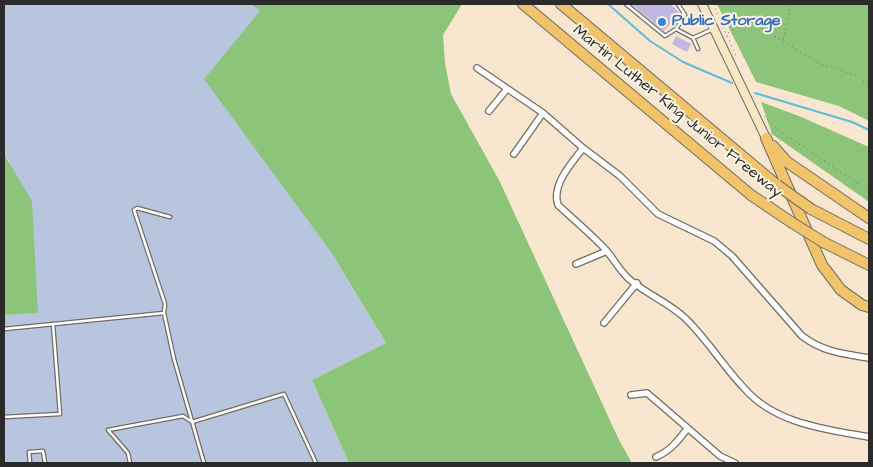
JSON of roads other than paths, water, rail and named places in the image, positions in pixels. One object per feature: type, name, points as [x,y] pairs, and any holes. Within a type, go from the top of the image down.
[{"type":"highway","name":"Martin Luther King Junior Freeway","points":[[523,4],[751,195],[823,242],[869,265]]},
{"type":"highway","name":"Martin Luther King Junior Freeway","points":[[561,4],[777,185],[811,209],[869,239]]},
{"type":"highway","points":[[766,138],[787,162],[869,218]]},
{"type":"highway","points":[[766,138],[822,265],[841,290],[862,305],[869,307]]},
{"type":"main road","points":[[702,4],[766,138]]},
{"type":"street","points":[[477,68],[543,113],[583,148],[620,176],[658,214],[700,233],[732,256],[802,336],[816,346],[834,352],[869,358]]},
{"type":"street","points":[[489,111],[507,89]]},
{"type":"street","points":[[514,154],[543,113]]},
{"type":"street","points":[[583,148],[561,180],[557,200],[558,205],[606,251],[617,268],[685,317],[745,390],[772,410],[787,418],[819,428],[869,437]]},
{"type":"street","points":[[576,264],[606,251]]},
{"type":"street","points":[[604,322],[637,283]]},
{"type":"street","points":[[631,395],[646,393],[720,456],[734,463]]},
{"type":"street","points":[[656,457],[665,453],[687,429]]},
{"type":"lane","points":[[626,4],[665,36],[676,29],[685,14],[678,4]]},
{"type":"lane","points":[[693,38],[714,28]]},
{"type":"lane","points":[[676,29],[693,38],[698,49]]},
{"type":"lane","points":[[170,217],[138,208],[134,210],[165,304],[164,313],[204,463]]},
{"type":"lane","points":[[4,329],[164,313]]},
{"type":"lane","points":[[4,418],[60,414],[53,324]]},
{"type":"lane","points":[[130,463],[128,452],[108,430],[182,416],[192,422],[284,394],[316,463]]},
{"type":"lane","points":[[30,463],[29,452],[43,451],[45,463]]},
{"type":"waterway","points":[[608,4],[650,41],[683,62],[732,83]]},
{"type":"waterway","points":[[755,93],[852,122],[869,130]]},
{"type":"place","name":"Public Storage","points":[[662,22]]}]
